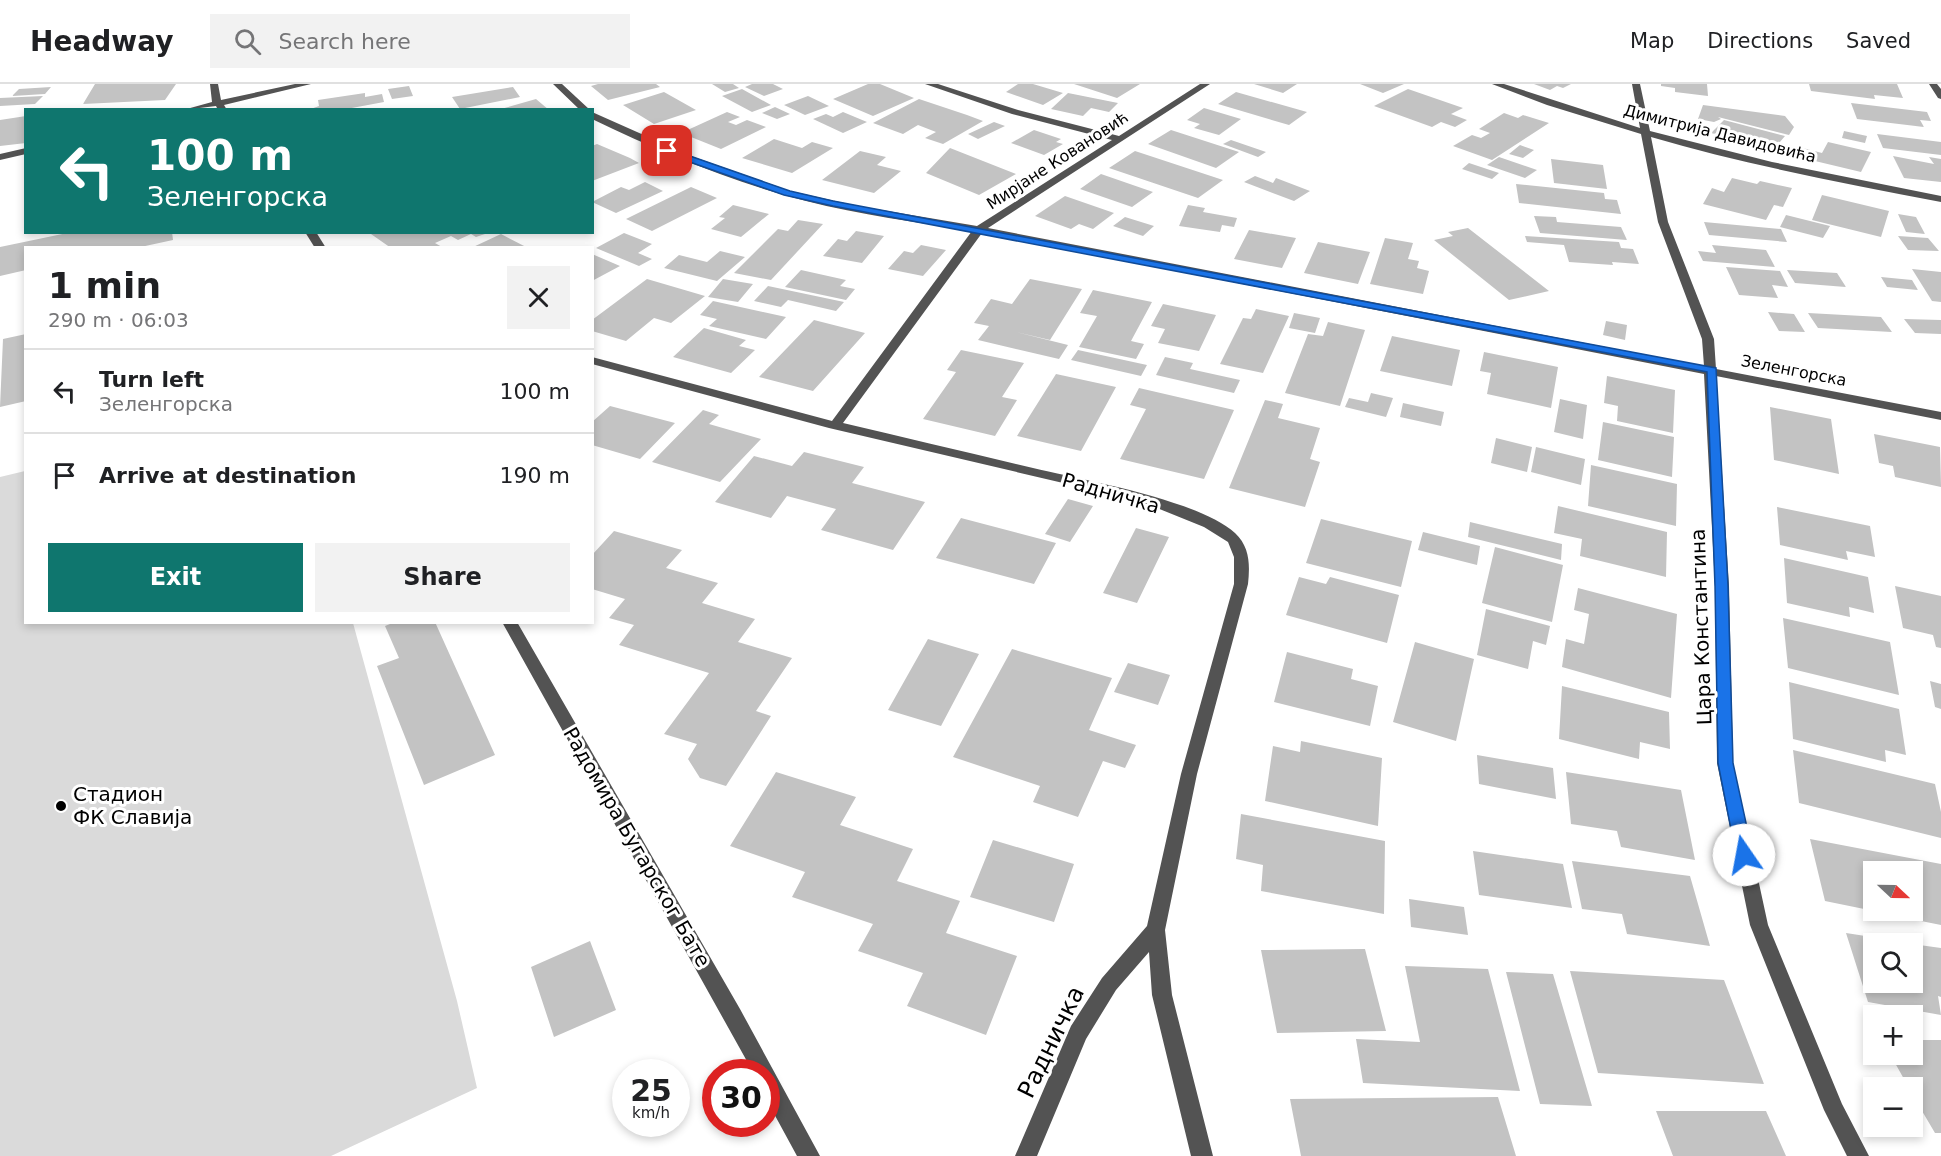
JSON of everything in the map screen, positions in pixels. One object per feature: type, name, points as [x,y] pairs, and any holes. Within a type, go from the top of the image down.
[{"type":"street","points":[[214,84],[220,106]]},
{"type":"street","points":[[204,108],[308,84]]},
{"type":"street","points":[[557,84],[584,108]]},
{"type":"street","points":[[929,84],[1015,111],[1117,138]]},
{"type":"street","name":"Мирјане Ковановић","points":[[835,425],[979,229],[1117,138],[1206,84]]},
{"type":"street","name":"Димитрија Давидовића","points":[[1496,84],[1643,131],[1774,165],[1941,199]]},
{"type":"street","name":"Цара Константина","points":[[1636,84],[1643,131],[1663,222],[1708,339],[1712,370],[1722,586],[1725,763],[1759,925],[1834,1110],[1858,1156]]},
{"type":"street","points":[[1933,84],[1941,96]]},
{"type":"street","name":"Зеленгорска","points":[[594,116],[684,159],[787,193],[1941,416]]},
{"type":"street","points":[[0,158],[24,152]]},
{"type":"street","name":"Радничка","points":[[594,361],[835,425],[985,459],[1160,506],[1209,524],[1228,535],[1239,546],[1244,564],[1241,584],[1189,774],[1156,930],[1162,995],[1202,1156]]},
{"type":"street","name":"Радомира Бугарског Бате","points":[[510,624],[598,784],[695,945],[757,1059]]},
{"type":"street","name":"Радничка","points":[[1026,1156],[1078,1033],[1109,984],[1156,930]]},
{"type":"street","points":[[780,1103],[809,1156]]},
{"type":"shaded area","points":[[24,471],[24,624],[353,624],[457,1001],[477,1088],[331,1156],[0,1156],[0,477]]},
{"type":"building","points":[[95,84],[176,84],[165,100],[83,104]]},
{"type":"building","points":[[656,84],[660,87],[608,100],[591,86]]},
{"type":"building","points":[[712,84],[733,84],[739,88],[725,92]]},
{"type":"building","points":[[752,84],[773,84],[783,89],[764,96],[745,87]]},
{"type":"building","points":[[868,84],[880,84],[914,98],[873,116],[833,99]]},
{"type":"building","points":[[1018,84],[1033,84],[1063,93],[1043,105],[1006,92]]},
{"type":"building","points":[[1074,84],[1140,84],[1117,98]]},
{"type":"building","points":[[1254,84],[1297,84],[1283,93]]},
{"type":"building","points":[[1360,84],[1404,84],[1383,93]]},
{"type":"building","points":[[1534,84],[1571,84],[1563,88],[1557,86],[1550,90]]},
{"type":"building","points":[[1661,84],[1707,84],[1708,96],[1675,92],[1675,88],[1661,86]]},
{"type":"building","points":[[1809,84],[1897,84],[1903,98],[1874,95],[1875,99],[1811,91]]},
{"type":"building","points":[[409,86],[413,96],[392,99],[388,89]]},
{"type":"building","points":[[51,87],[45,94],[12,96],[19,89]]},
{"type":"building","points":[[513,87],[520,97],[459,108],[452,97]]},
{"type":"building","points":[[742,89],[771,105],[752,112],[722,96]]},
{"type":"building","points":[[1408,89],[1463,108],[1451,114],[1467,120],[1455,127],[1441,122],[1432,127],[1374,106]]},
{"type":"building","points":[[664,92],[696,110],[654,124],[623,105]]},
{"type":"building","points":[[1236,92],[1307,112],[1289,125],[1218,104]]},
{"type":"building","points":[[365,93],[365,97],[382,94],[384,102],[352,108],[314,108],[319,106],[318,100]]},
{"type":"building","points":[[1068,93],[1118,103],[1109,112],[1091,108],[1083,116],[1051,109]]},
{"type":"building","points":[[43,96],[35,104],[0,106],[0,98]]},
{"type":"building","points":[[808,96],[829,106],[805,115],[784,105]]},
{"type":"building","points":[[536,99],[547,108],[504,108]]},
{"type":"building","points":[[919,99],[983,121],[943,144],[925,138],[936,132],[918,125],[903,134],[873,123]]},
{"type":"building","points":[[1851,103],[1927,112],[1931,121],[1920,120],[1924,127],[1857,119]]},
{"type":"building","points":[[1703,105],[1785,116],[1794,127],[1789,135],[1718,117],[1721,119],[1714,122],[1698,119]]},
{"type":"building","points":[[775,107],[790,114],[777,119],[762,113]]},
{"type":"building","points":[[1204,108],[1241,119],[1219,135],[1194,128],[1200,124],[1187,120]]},
{"type":"building","points":[[727,112],[740,117],[728,122],[736,125],[747,120],[766,127],[721,149],[681,133]]},
{"type":"building","points":[[843,112],[867,122],[843,133],[813,119],[826,114],[833,117]]},
{"type":"building","points":[[1504,113],[1518,118],[1523,115],[1549,123],[1492,160],[1453,146],[1472,135],[1481,138],[1490,133],[1479,129]]},
{"type":"building","points":[[24,116],[24,143],[0,146],[0,120]]},
{"type":"building","points":[[1724,120],[1785,136],[1774,149],[1711,133]]},
{"type":"building","points":[[994,122],[1005,126],[978,139],[968,134]]},
{"type":"building","points":[[1034,130],[1061,139],[1056,142],[1063,144],[1044,155],[1011,143]]},
{"type":"building","points":[[1171,130],[1239,152],[1216,168],[1148,144]]},
{"type":"building","points":[[1844,131],[1867,136],[1865,143],[1842,138]]},
{"type":"building","points":[[1877,134],[1941,142],[1941,155],[1883,148]]},
{"type":"building","points":[[774,139],[802,148],[812,142],[833,148],[792,173],[742,158]]},
{"type":"building","points":[[1231,140],[1266,152],[1258,157],[1223,144]]},
{"type":"building","points":[[1828,142],[1871,152],[1861,172],[1794,156],[1799,147],[1822,153]]},
{"type":"building","points":[[597,144],[639,163],[594,180],[594,145]]},
{"type":"building","points":[[1520,145],[1534,150],[1523,158],[1509,154]]},
{"type":"building","points":[[950,148],[1016,174],[979,195],[926,173]]},
{"type":"building","points":[[860,151],[886,157],[877,165],[901,171],[874,193],[822,180]]},
{"type":"building","points":[[1135,151],[1223,180],[1198,198],[1109,168]]},
{"type":"building","points":[[1893,156],[1934,164],[1929,157],[1941,159],[1941,182],[1904,178]]},
{"type":"building","points":[[1499,157],[1537,170],[1525,178],[1487,165]]},
{"type":"building","points":[[1551,159],[1603,165],[1607,189],[1554,183]]},
{"type":"building","points":[[1469,163],[1499,173],[1492,179],[1462,169]]},
{"type":"building","points":[[1101,174],[1153,192],[1132,207],[1080,189]]},
{"type":"building","points":[[1255,176],[1273,183],[1276,178],[1310,191],[1294,201],[1244,182]]},
{"type":"building","points":[[1732,178],[1757,184],[1760,181],[1792,188],[1783,207],[1774,205],[1766,220],[1703,204],[1712,188],[1724,192]]},
{"type":"building","points":[[645,182],[663,191],[616,213],[594,203],[621,187],[629,190]]},
{"type":"building","points":[[1516,184],[1604,193],[1605,199],[1617,200],[1621,214],[1519,203]]},
{"type":"building","points":[[691,187],[717,198],[652,231],[626,219]]},
{"type":"building","points":[[1822,195],[1889,211],[1881,237],[1812,220]]},
{"type":"building","points":[[1065,196],[1114,213],[1093,229],[1079,224],[1071,229],[1035,216]]},
{"type":"building","points":[[733,205],[769,214],[741,237],[711,229],[725,218],[719,217]]},
{"type":"building","points":[[1188,205],[1205,208],[1203,212],[1237,218],[1234,227],[1222,225],[1220,232],[1179,226]]},
{"type":"building","points":[[1898,214],[1916,217],[1925,234],[1906,232]]},
{"type":"building","points":[[1786,215],[1830,226],[1823,238],[1780,227]]},
{"type":"building","points":[[1534,216],[1556,217],[1557,222],[1621,227],[1627,240],[1540,233]]},
{"type":"building","points":[[1125,217],[1154,226],[1143,236],[1113,226]]},
{"type":"building","points":[[798,220],[823,224],[771,280],[734,273],[778,229],[788,231]]},
{"type":"building","points":[[1704,222],[1781,229],[1787,242],[1709,235]]},
{"type":"building","points":[[1468,228],[1549,291],[1509,300],[1434,240],[1453,236],[1448,232]]},
{"type":"building","points":[[1249,230],[1296,238],[1282,268],[1234,259]]},
{"type":"building","points":[[856,231],[884,236],[862,263],[823,256],[838,239],[847,241]]},
{"type":"building","points":[[624,233],[652,244],[638,253],[652,259],[639,266],[596,248]]},
{"type":"building","points":[[62,234],[172,234],[173,240],[145,246],[24,246],[24,270],[0,276],[0,247]]},
{"type":"building","points":[[371,234],[471,234],[458,240],[451,236],[435,243],[440,246],[388,246]]},
{"type":"building","points":[[501,234],[524,246],[475,246]]},
{"type":"building","points":[[1525,236],[1619,242],[1621,248],[1633,249],[1639,264],[1569,262],[1564,245],[1527,242]]},
{"type":"building","points":[[1898,236],[1928,238],[1939,251],[1908,250]]},
{"type":"building","points":[[1385,238],[1413,243],[1408,259],[1419,261],[1417,268],[1429,271],[1423,294],[1370,284]]},
{"type":"building","points":[[1318,242],[1370,252],[1358,284],[1304,273]]},
{"type":"building","points":[[921,245],[946,250],[923,276],[888,269],[904,251],[913,253]]},
{"type":"building","points":[[1712,245],[1766,250],[1775,267],[1703,261],[1698,251],[1716,253]]},
{"type":"building","points":[[720,251],[745,257],[717,281],[664,268],[679,255],[707,262]]},
{"type":"building","points":[[594,255],[620,266],[594,280]]},
{"type":"building","points":[[1726,267],[1780,271],[1788,287],[1772,285],[1778,298],[1739,295]]},
{"type":"building","points":[[1912,269],[1941,272],[1941,302],[1932,301]]},
{"type":"building","points":[[801,270],[846,280],[840,286],[855,289],[846,300],[785,287]]},
{"type":"building","points":[[1787,270],[1837,273],[1846,287],[1795,283]]},
{"type":"building","points":[[1881,277],[1912,280],[1918,290],[1887,287]]},
{"type":"building","points":[[647,279],[705,296],[671,323],[654,318],[626,341],[594,332],[594,319]]},
{"type":"building","points":[[723,279],[753,284],[738,302],[708,297]]},
{"type":"building","points":[[1030,279],[1082,289],[1050,340],[1008,330],[1068,345],[1059,359],[978,340],[989,326],[974,323],[991,299],[1012,304]]},
{"type":"building","points":[[768,286],[844,302],[836,311],[788,300],[781,307],[754,301]]},
{"type":"building","points":[[1093,290],[1152,302],[1131,341],[1144,344],[1136,359],[1079,347],[1097,316],[1080,313]]},
{"type":"building","points":[[713,301],[786,317],[766,339],[709,326],[717,319],[700,315]]},
{"type":"building","points":[[1163,304],[1216,315],[1199,351],[1158,343],[1165,329],[1151,326]]},
{"type":"building","points":[[1256,309],[1289,316],[1263,373],[1220,364],[1243,318],[1251,319]]},
{"type":"building","points":[[1768,312],[1794,314],[1805,332],[1779,331]]},
{"type":"building","points":[[1294,313],[1320,318],[1315,333],[1289,328]]},
{"type":"building","points":[[1808,313],[1881,317],[1892,332],[1818,328]]},
{"type":"building","points":[[1904,319],[1941,320],[1941,334],[1915,333]]},
{"type":"building","points":[[814,320],[865,333],[813,391],[759,377]]},
{"type":"building","points":[[1606,321],[1627,325],[1625,340],[1603,335]]},
{"type":"building","points":[[1328,322],[1365,330],[1340,406],[1285,393],[1308,334],[1323,336]]},
{"type":"building","points":[[704,328],[746,340],[739,346],[755,350],[731,373],[673,357]]},
{"type":"building","points":[[24,334],[24,401],[0,407],[3,339]]},
{"type":"building","points":[[1392,336],[1460,350],[1452,386],[1380,371]]},
{"type":"building","points":[[961,350],[1024,363],[1002,397],[1017,400],[995,436],[923,419],[956,372],[947,370]]},
{"type":"building","points":[[1078,350],[1147,365],[1141,376],[1071,360]]},
{"type":"building","points":[[1484,352],[1558,367],[1551,408],[1487,394],[1491,373],[1480,371]]},
{"type":"building","points":[[1165,357],[1193,363],[1190,369],[1240,380],[1234,393],[1156,375]]},
{"type":"building","points":[[1056,374],[1116,387],[1081,451],[1017,436]]},
{"type":"building","points":[[1607,376],[1675,390],[1673,433],[1617,421],[1618,406],[1604,403]]},
{"type":"building","points":[[1139,388],[1234,410],[1204,479],[1120,459],[1146,409],[1130,405]]},
{"type":"building","points":[[1371,393],[1393,398],[1386,417],[1345,407],[1349,398],[1368,402]]},
{"type":"building","points":[[1560,399],[1587,405],[1583,439],[1554,432]]},
{"type":"building","points":[[1265,400],[1283,404],[1278,418],[1320,428],[1310,459],[1320,462],[1305,507],[1229,488]]},
{"type":"building","points":[[1403,403],[1444,412],[1441,426],[1400,417]]},
{"type":"building","points":[[610,406],[675,423],[640,459],[594,446],[594,420]]},
{"type":"building","points":[[1770,407],[1831,419],[1839,474],[1774,460]]},
{"type":"building","points":[[703,410],[719,415],[709,424],[761,439],[720,482],[652,462]]},
{"type":"building","points":[[1603,422],[1674,437],[1672,477],[1598,460]]},
{"type":"building","points":[[1874,434],[1940,447],[1941,487],[1895,477],[1893,466],[1879,463]]},
{"type":"building","points":[[1496,438],[1532,447],[1527,472],[1491,463]]},
{"type":"building","points":[[1536,447],[1585,459],[1581,485],[1531,472]]},
{"type":"building","points":[[804,452],[864,467],[852,483],[925,502],[893,550],[821,530],[836,509],[787,496],[771,518],[715,502],[754,456],[792,466]]},
{"type":"building","points":[[1591,465],[1677,484],[1676,526],[1588,506]]},
{"type":"building","points":[[1068,499],[1093,506],[1070,542],[1045,534]]},
{"type":"building","points":[[1558,506],[1667,532],[1666,577],[1580,556],[1582,539],[1554,533]]},
{"type":"building","points":[[1777,507],[1870,526],[1875,557],[1846,551],[1848,560],[1780,545]]},
{"type":"building","points":[[961,518],[1056,543],[1034,584],[936,558]]},
{"type":"building","points":[[1321,519],[1412,541],[1401,587],[1306,563]]},
{"type":"building","points":[[1470,522],[1562,544],[1561,560],[1468,537]]},
{"type":"building","points":[[1136,528],[1169,537],[1137,603],[1103,593]]},
{"type":"building","points":[[614,531],[682,550],[666,568],[718,583],[702,603],[755,619],[738,642],[792,658],[756,711],[771,716],[726,786],[700,778],[688,759],[697,744],[664,734],[709,673],[619,645],[634,625],[609,618],[625,599],[594,590],[594,553]]},
{"type":"building","points":[[1423,532],[1480,546],[1477,565],[1418,550]]},
{"type":"building","points":[[1495,547],[1563,565],[1552,622],[1482,603]]},
{"type":"building","points":[[1784,558],[1868,577],[1874,613],[1849,607],[1850,617],[1787,603]]},
{"type":"building","points":[[1299,577],[1326,584],[1330,577],[1399,595],[1387,643],[1286,615]]},
{"type":"building","points":[[1895,586],[1941,596],[1941,648],[1936,647],[1933,635],[1903,628]]},
{"type":"building","points":[[1578,588],[1677,614],[1671,698],[1562,667],[1566,639],[1584,644],[1589,614],[1574,610]]},
{"type":"building","points":[[1486,609],[1550,626],[1546,645],[1533,641],[1528,669],[1477,655]]},
{"type":"building","points":[[1783,618],[1890,642],[1899,695],[1788,668]]},
{"type":"building","points":[[390,624],[436,624],[495,755],[424,785],[377,666],[399,658],[385,626]]},
{"type":"building","points":[[928,639],[979,654],[941,726],[888,710]]},
{"type":"building","points":[[1415,642],[1474,659],[1456,741],[1393,722]]},
{"type":"building","points":[[1012,649],[1112,678],[1089,730],[1136,745],[1125,768],[1103,761],[1078,817],[1033,802],[1040,786],[953,757]]},
{"type":"building","points":[[1287,652],[1353,669],[1351,679],[1378,686],[1370,726],[1274,702]]},
{"type":"building","points":[[1128,663],[1170,675],[1158,705],[1114,692]]},
{"type":"building","points":[[1930,681],[1941,684],[1941,709],[1935,707]]},
{"type":"building","points":[[1789,682],[1899,709],[1906,755],[1885,750],[1886,762],[1793,739]]},
{"type":"building","points":[[1562,686],[1669,712],[1670,749],[1640,742],[1639,759],[1559,739]]},
{"type":"building","points":[[1301,741],[1382,758],[1378,826],[1265,801],[1273,746],[1300,752]]},
{"type":"building","points":[[1793,750],[1935,784],[1941,812],[1941,838],[1799,803]]},
{"type":"building","points":[[1477,755],[1553,768],[1556,799],[1479,784]]},
{"type":"building","points":[[776,772],[856,797],[840,825],[913,849],[897,881],[960,901],[946,933],[1017,956],[986,1035],[907,1006],[923,973],[858,951],[873,924],[792,897],[805,872],[730,846]]},
{"type":"building","points":[[1566,772],[1681,790],[1695,860],[1621,847],[1617,831],[1571,824]]},
{"type":"building","points":[[1241,814],[1385,841],[1384,914],[1261,891],[1263,865],[1236,859]]},
{"type":"building","points":[[1810,839],[1941,864],[1941,925],[1921,921],[1923,921],[1923,861],[1863,861],[1863,909],[1825,901]]},
{"type":"building","points":[[993,840],[1074,864],[1054,922],[970,897]]},
{"type":"building","points":[[1473,851],[1563,864],[1572,908],[1479,895]]},
{"type":"building","points":[[1572,861],[1690,876],[1710,946],[1627,934],[1622,914],[1582,909]]},
{"type":"building","points":[[1409,899],[1464,907],[1468,935],[1411,927]]},
{"type":"building","points":[[1846,933],[1863,936],[1863,986]]},
{"type":"building","points":[[590,941],[616,1010],[554,1037],[531,967]]},
{"type":"building","points":[[1923,946],[1941,948],[1941,997],[1938,996],[1941,1015],[1923,1012],[1923,1005],[1885,1005],[1868,1002],[1865,993],[1923,993]]},
{"type":"building","points":[[1365,949],[1386,1031],[1277,1033],[1261,950]]},
{"type":"building","points":[[1405,966],[1488,969],[1520,1091],[1363,1083],[1356,1039],[1420,1042]]},
{"type":"building","points":[[1570,971],[1724,980],[1764,1084],[1598,1073]]},
{"type":"building","points":[[1506,972],[1553,974],[1592,1106],[1540,1104]]},
{"type":"building","points":[[1923,1040],[1941,1040],[1941,1133],[1935,1133],[1923,1113],[1923,1077],[1903,1077],[1896,1065],[1923,1065]]},
{"type":"building","points":[[1498,1097],[1516,1156],[1301,1156],[1290,1099]]},
{"type":"building","points":[[1656,1111],[1766,1111],[1786,1156],[1673,1156]]},
{"type":"place","name":"Стадион ФК Славија","points":[[61,806]]},
{"type":"route","points":[[667,151],[736,177],[833,204],[979,229],[1712,370],[1722,586],[1725,763],[1744,855]]}]
